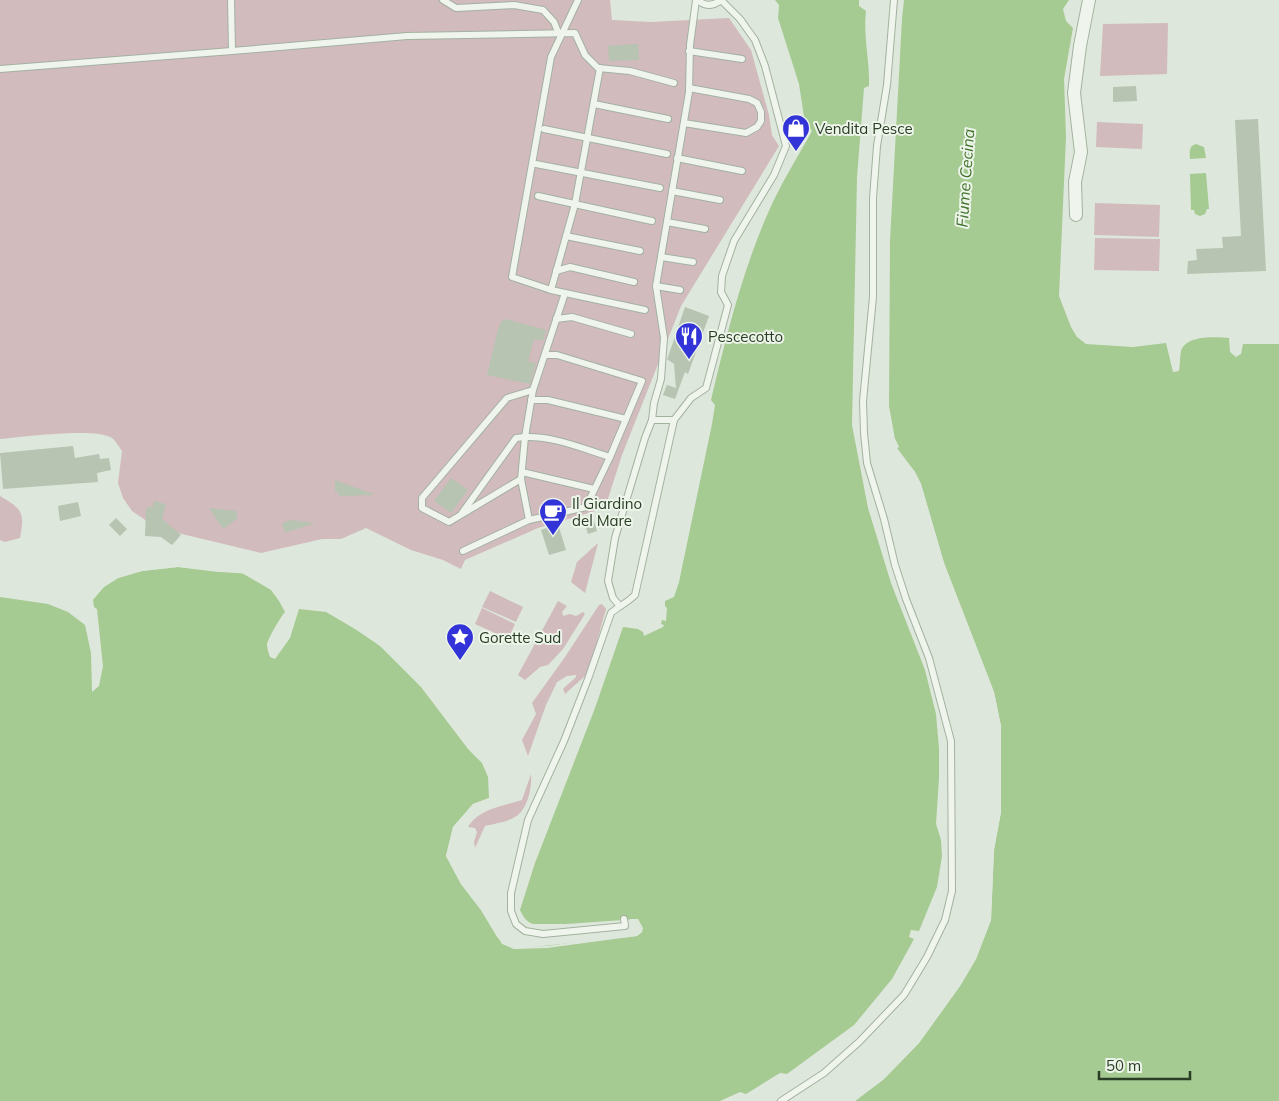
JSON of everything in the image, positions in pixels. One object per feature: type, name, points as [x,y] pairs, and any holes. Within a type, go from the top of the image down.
[{"type":"street","points":[[1076,215],[1075,182],[1081,152],[1074,93],[1088,0]]},
{"type":"lane","points":[[231,0],[232,51]]},
{"type":"lane","points":[[443,0],[456,8],[514,5],[543,10],[560,32]]},
{"type":"lane","points":[[578,0],[560,32],[551,57],[512,278],[551,290],[645,310]]},
{"type":"lane","points":[[619,605],[613,598],[608,582],[615,538],[639,456],[652,420],[654,403],[661,379],[664,338],[656,286],[684,123],[689,88],[689,51],[697,0],[708,5],[713,5],[721,0],[740,19],[755,40],[765,66],[786,146],[774,175],[734,241],[722,276],[721,292],[728,305],[706,388],[691,398],[674,420],[635,595],[628,602],[619,605],[611,613],[564,741],[528,820],[511,893],[512,911],[516,924],[525,931],[543,934],[625,926],[624,919]]},
{"type":"lane","points":[[781,1101],[824,1073],[859,1042],[904,995],[927,957],[945,920],[952,891],[951,741],[929,658],[895,566],[868,463],[864,433],[863,400],[873,297],[873,224],[876,164],[887,85],[894,0]]},
{"type":"lane","points":[[0,69],[407,36],[560,32],[575,33],[585,55],[598,68],[630,71],[674,83]]},
{"type":"lane","points":[[689,51],[742,59]]},
{"type":"lane","points":[[551,290],[574,204],[600,68]]},
{"type":"lane","points":[[684,123],[746,133],[757,127],[761,121],[761,112],[757,103],[749,99],[689,88]]},
{"type":"lane","points":[[594,104],[668,119]]},
{"type":"lane","points":[[544,129],[667,154]]},
{"type":"lane","points":[[678,158],[742,171]]},
{"type":"lane","points":[[536,164],[660,188]]},
{"type":"lane","points":[[672,191],[720,200]]},
{"type":"lane","points":[[538,196],[652,221]]},
{"type":"lane","points":[[667,222],[704,229]]},
{"type":"lane","points":[[566,236],[640,251]]},
{"type":"lane","points":[[661,257],[693,262]]},
{"type":"lane","points":[[556,271],[570,267],[634,282]]},
{"type":"lane","points":[[656,286],[680,290]]},
{"type":"lane","points":[[529,520],[521,476],[525,437],[533,390],[565,293]]},
{"type":"lane","points":[[556,319],[572,317],[631,334]]},
{"type":"lane","points":[[463,551],[529,520],[586,507],[610,457],[642,381],[557,355],[545,355]]},
{"type":"lane","points":[[533,390],[507,398],[422,498],[422,508],[449,522],[521,476],[594,489]]},
{"type":"lane","points":[[532,400],[548,400],[626,418]]},
{"type":"lane","points":[[652,420],[674,420]]},
{"type":"lane","points":[[459,516],[516,438],[549,439],[610,457]]},
{"type":"shaded area","points":[[0,0],[610,0],[612,20],[651,22],[729,18],[751,50],[769,115],[772,135],[779,146],[681,306],[622,455],[605,508],[538,528],[465,560],[461,569],[443,560],[411,550],[366,528],[341,539],[322,539],[261,553],[157,528],[132,511],[123,498],[118,483],[122,451],[112,438],[91,433],[75,433],[0,439]]},
{"type":"shaded area","points":[[1168,23],[1167,74],[1100,76],[1103,24]]},
{"type":"shaded area","points":[[1097,122],[1143,124],[1142,149],[1096,147]]},
{"type":"shaded area","points":[[1095,203],[1160,205],[1159,237],[1094,235]]},
{"type":"shaded area","points":[[1095,238],[1160,239],[1159,271],[1094,270]]},
{"type":"shaded area","points":[[0,496],[13,504],[20,512],[22,522],[20,538],[5,542],[0,540]]},
{"type":"shaded area","points":[[598,543],[585,593],[571,582],[577,562]]},
{"type":"shaded area","points":[[490,591],[523,607],[516,622],[482,607]]},
{"type":"shaded area","points":[[558,601],[567,606],[562,612],[563,616],[570,614],[576,616],[583,612],[585,614],[563,649],[548,665],[540,667],[525,680],[518,675]]},
{"type":"shaded area","points":[[602,604],[606,609],[589,670],[565,694],[563,689],[576,675],[567,676],[557,682],[546,705],[528,756],[522,740],[536,714],[532,703],[599,605]]},
{"type":"shaded area","points":[[482,608],[515,624],[508,639],[475,624]]},
{"type":"shaded area","points":[[531,774],[530,791],[523,809],[512,819],[485,826],[475,848],[474,842],[477,832],[475,828],[468,827],[472,821],[484,812],[522,800]]},
{"type":"water","points":[[775,0],[859,0],[859,6],[866,11],[865,30],[869,86],[864,88],[857,177],[852,425],[868,508],[891,583],[925,670],[936,714],[939,778],[936,824],[941,840],[942,856],[937,887],[919,931],[911,930],[909,937],[914,939],[892,979],[854,1025],[787,1074],[780,1073],[746,1094],[740,1092],[720,1101],[0,1101],[0,597],[48,604],[68,612],[85,625],[91,653],[92,692],[99,686],[103,666],[97,609],[94,607],[93,600],[104,587],[118,578],[142,571],[178,567],[242,573],[271,590],[285,612],[274,628],[267,645],[270,657],[275,659],[290,638],[299,609],[326,612],[380,646],[421,687],[468,749],[482,763],[488,777],[489,798],[473,804],[453,827],[446,856],[461,884],[481,910],[497,937],[514,949],[637,936],[642,932],[638,919],[566,924],[533,924],[524,917],[520,910],[535,863],[595,708],[623,627],[638,629],[643,632],[644,636],[663,627],[664,625],[661,624],[662,620],[666,621],[667,608],[665,601],[674,597],[679,582],[712,424],[715,405],[711,400],[735,305],[750,258],[768,213],[812,131],[805,123],[799,84],[778,18],[779,5]]},
{"type":"water","name":"Fiume Cecina","points":[[904,0],[1069,0],[1063,9],[1066,21],[1073,28],[1064,79],[1066,137],[1059,296],[1077,337],[1086,344],[1133,347],[1166,343],[1173,372],[1179,371],[1181,351],[1184,346],[1189,342],[1202,338],[1229,338],[1230,352],[1236,357],[1241,354],[1243,344],[1279,344],[1279,1101],[855,1101],[884,1079],[919,1043],[960,986],[976,959],[991,920],[994,850],[1001,812],[1001,726],[994,692],[944,563],[921,484],[915,472],[896,448],[899,447],[895,439],[889,406],[890,241]]},
{"type":"water","points":[[1196,144],[1204,147],[1206,158],[1190,159],[1191,148]]},
{"type":"water","points":[[1206,173],[1209,209],[1200,216],[1195,214],[1194,210],[1191,210],[1190,174]]},
{"type":"pier","points":[[895,439],[899,447],[897,448],[915,472],[921,484],[944,563],[994,692],[1001,726],[1001,812],[994,850],[991,920],[976,959],[960,986],[919,1043],[884,1079],[855,1101],[852,1101],[882,1077],[917,1041],[958,985],[973,958],[989,919],[992,850],[998,812],[999,726],[991,693],[942,564],[919,485],[913,473],[894,449],[895,446],[892,440]]},
{"type":"pier","points":[[178,564],[218,570],[242,570],[247,574],[178,567],[142,571],[118,578],[104,587],[102,586],[117,576],[141,569]]},
{"type":"pier","points":[[492,797],[490,800],[475,806],[455,828],[449,855],[463,882],[504,942],[514,947],[547,946],[636,934],[641,928],[637,922],[629,922],[630,919],[638,919],[643,928],[642,932],[637,936],[547,948],[514,949],[502,944],[481,910],[461,884],[446,856],[453,827],[473,804]]},
{"type":"building","points":[[638,44],[639,60],[609,61],[608,46]]},
{"type":"building","points":[[1136,86],[1137,101],[1113,102],[1113,87]]},
{"type":"building","points":[[1258,119],[1266,271],[1187,274],[1188,261],[1197,260],[1196,249],[1223,248],[1222,237],[1241,236],[1235,120]]},
{"type":"building","points":[[685,307],[709,316],[688,374],[685,372],[675,399],[663,395],[667,385],[676,388],[674,364],[667,359]]},
{"type":"building","points":[[505,319],[546,330],[543,341],[534,339],[528,361],[536,363],[530,384],[487,375],[498,329],[502,320],[504,321]]},
{"type":"building","points":[[73,446],[75,458],[99,454],[100,459],[109,458],[111,470],[97,473],[98,482],[3,489],[0,453]]},
{"type":"building","points":[[451,478],[468,490],[451,513],[434,501]]},
{"type":"building","points":[[335,480],[373,495],[339,496],[339,493],[335,492]]},
{"type":"building","points":[[154,501],[166,504],[162,519],[181,535],[172,545],[161,537],[145,536],[146,508],[153,506]]},
{"type":"building","points":[[78,502],[81,516],[60,521],[58,506]]},
{"type":"building","points":[[209,508],[237,511],[237,519],[223,529]]},
{"type":"building","points":[[592,515],[597,531],[588,534],[583,518]]},
{"type":"building","points":[[116,518],[127,529],[120,536],[109,525]]},
{"type":"building","points":[[291,520],[315,523],[285,533],[282,523]]},
{"type":"building","points":[[558,524],[566,550],[549,555],[541,530]]},
{"type":"place","name":"Vendita Pesce","points":[[796,152]]},
{"type":"place","name":"Pescecotto","points":[[689,360]]},
{"type":"place","name":"Il Giardino del Mare","points":[[553,536]]},
{"type":"place","name":"Gorette Sud","points":[[460,661]]}]
